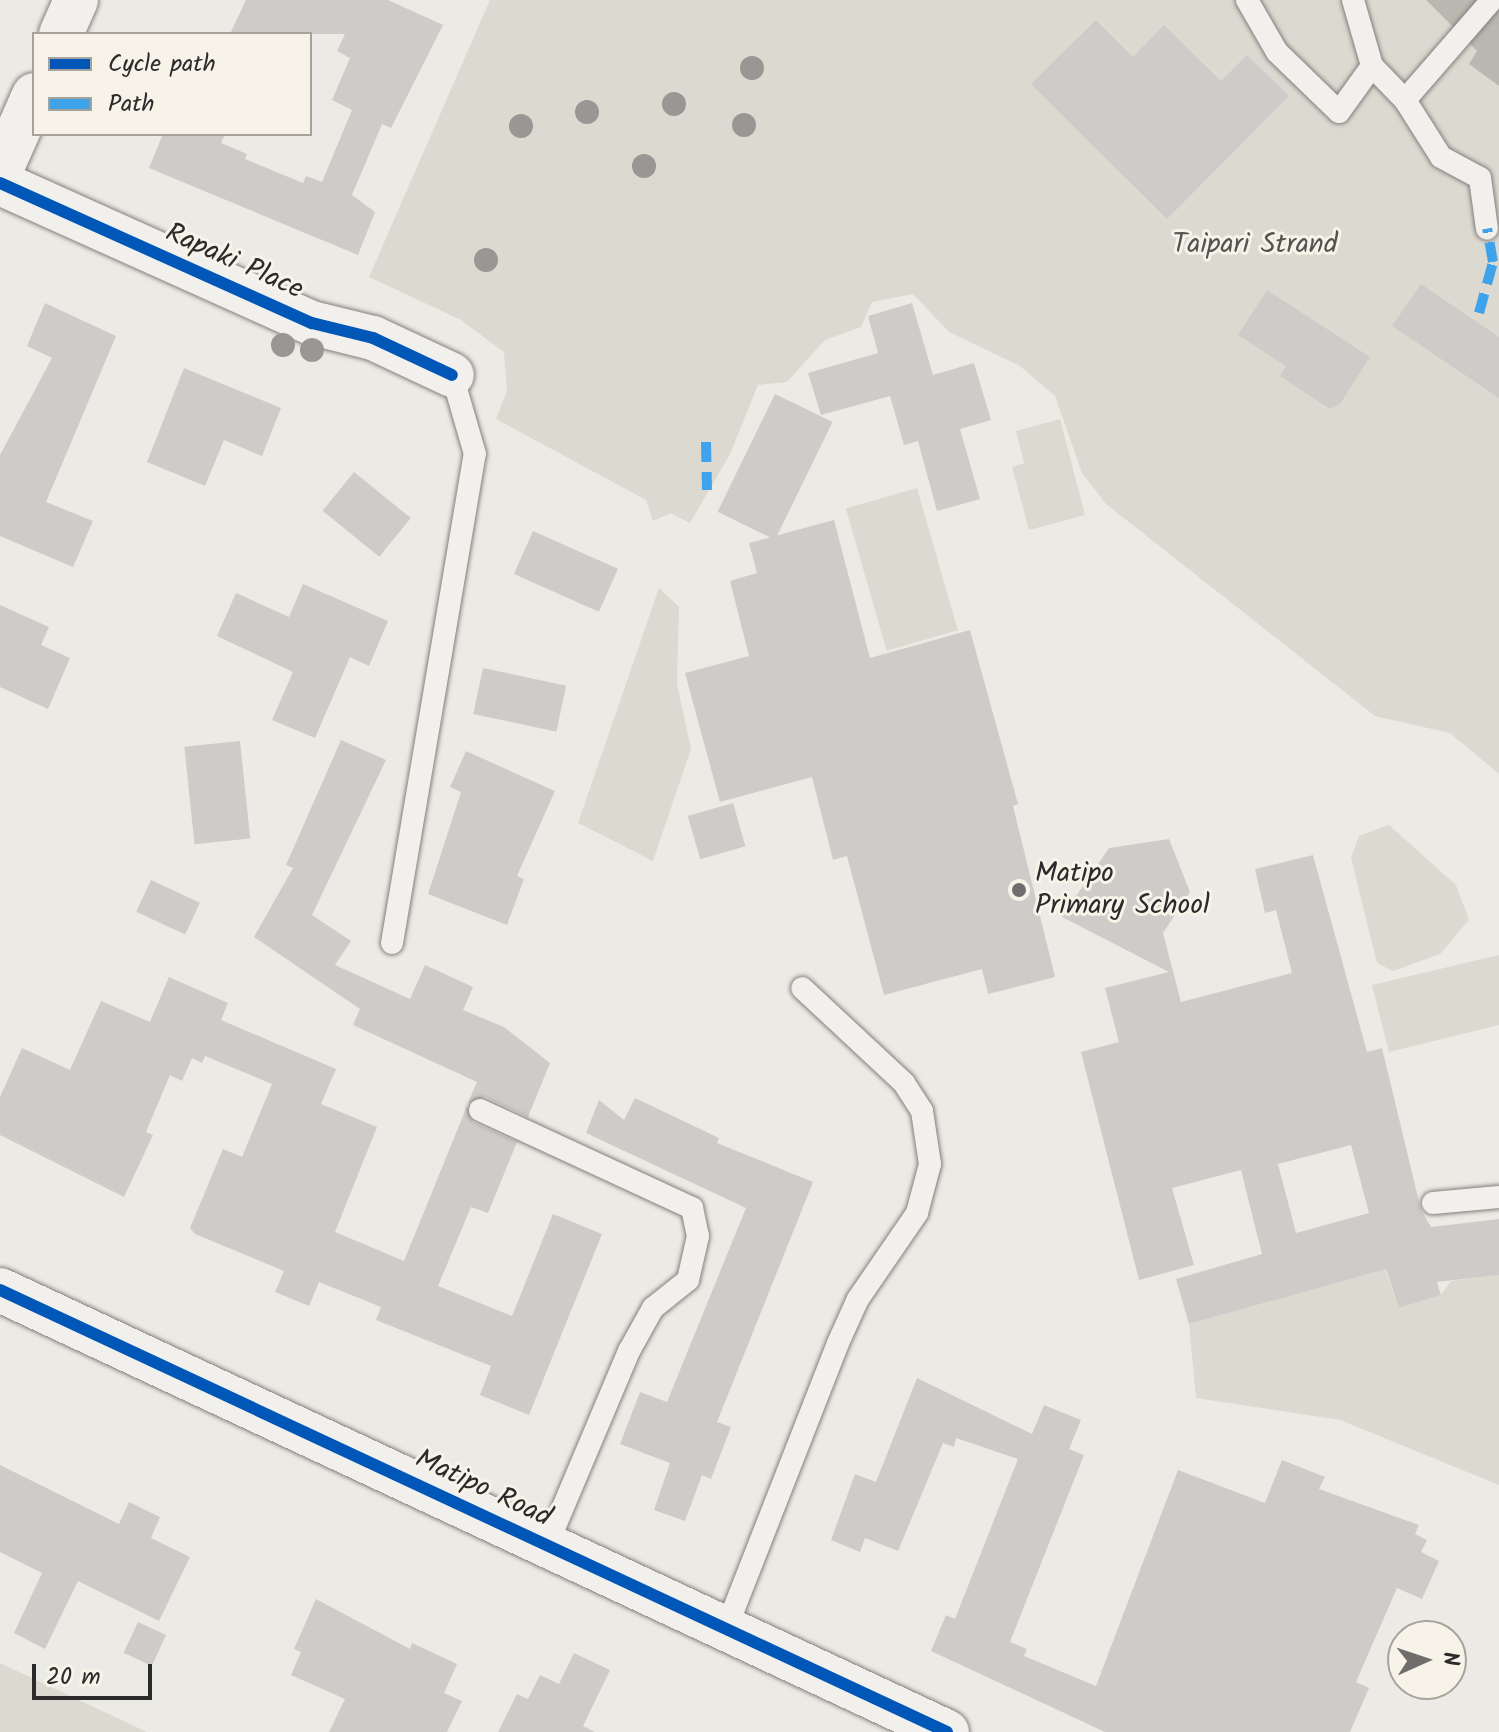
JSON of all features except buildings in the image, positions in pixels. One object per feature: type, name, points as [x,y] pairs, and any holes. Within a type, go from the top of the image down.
[{"type":"street","points":[[62,32],[76,0]]},
{"type":"street","points":[[0,172],[32,100]]},
{"type":"street","name":"Rapaki Place","points":[[0,183],[312,323],[373,338],[452,375]]},
{"type":"street","name":"Matipo Road","points":[[0,1290],[947,1732]]},
{"type":"lane","points":[[1247,0],[1277,52],[1339,112],[1372,66]]},
{"type":"lane","points":[[1353,0],[1372,66],[1405,100],[1441,157],[1480,178],[1487,229]]},
{"type":"lane","points":[[1405,100],[1492,0]]},
{"type":"lane","points":[[392,943],[475,454],[452,375]]},
{"type":"lane","points":[[726,1629],[838,1343],[858,1299],[917,1213],[930,1164],[922,1111],[904,1083],[802,988]]},
{"type":"lane","points":[[480,1110],[692,1208],[698,1236],[688,1280],[653,1308],[629,1351],[547,1545]]},
{"type":"lane","points":[[1433,1203],[1499,1197]]},
{"type":"green space","name":"Taipari Strand","points":[[490,0],[1426,0],[1477,51],[1499,26],[1499,774],[1450,733],[1375,716],[1106,504],[1082,473],[1055,396],[1020,366],[949,332],[913,294],[872,302],[861,327],[825,340],[787,382],[758,385],[730,454],[690,523],[671,513],[653,521],[646,500],[496,419],[507,391],[504,352],[461,320],[369,277]]},
{"type":"green space","points":[[1060,419],[1085,515],[1029,530],[1012,467],[1024,463],[1016,431]]},
{"type":"green space","points":[[917,488],[958,630],[887,651],[846,508]]},
{"type":"green space","points":[[659,588],[679,607],[677,684],[691,749],[653,861],[578,823]]},
{"type":"green space","points":[[1389,825],[1456,885],[1469,920],[1440,954],[1393,971],[1377,963],[1351,858],[1359,836]]},
{"type":"green space","points":[[1499,955],[1499,1025],[1389,1052],[1372,985]]},
{"type":"green space","points":[[1385,1269],[1399,1308],[1441,1295],[1451,1281],[1499,1275],[1499,1485],[1340,1420],[1196,1398],[1189,1324]]},
{"type":"green space","points":[[0,1663],[147,1732],[0,1732]]},
{"type":"shaded area","points":[[1426,0],[1499,0],[1499,86],[1469,64],[1477,51]]},
{"type":"marked path","points":[[1479,313],[1493,262],[1487,229]]},
{"type":"marked path","points":[[706,442],[707,490]]},
{"type":"cycle path","points":[[0,183],[312,323],[373,338],[452,375]]},
{"type":"cycle path","points":[[0,1290],[947,1732]]},
{"type":"place","name":"Matipo Primary School","points":[[1019,890]]}]
